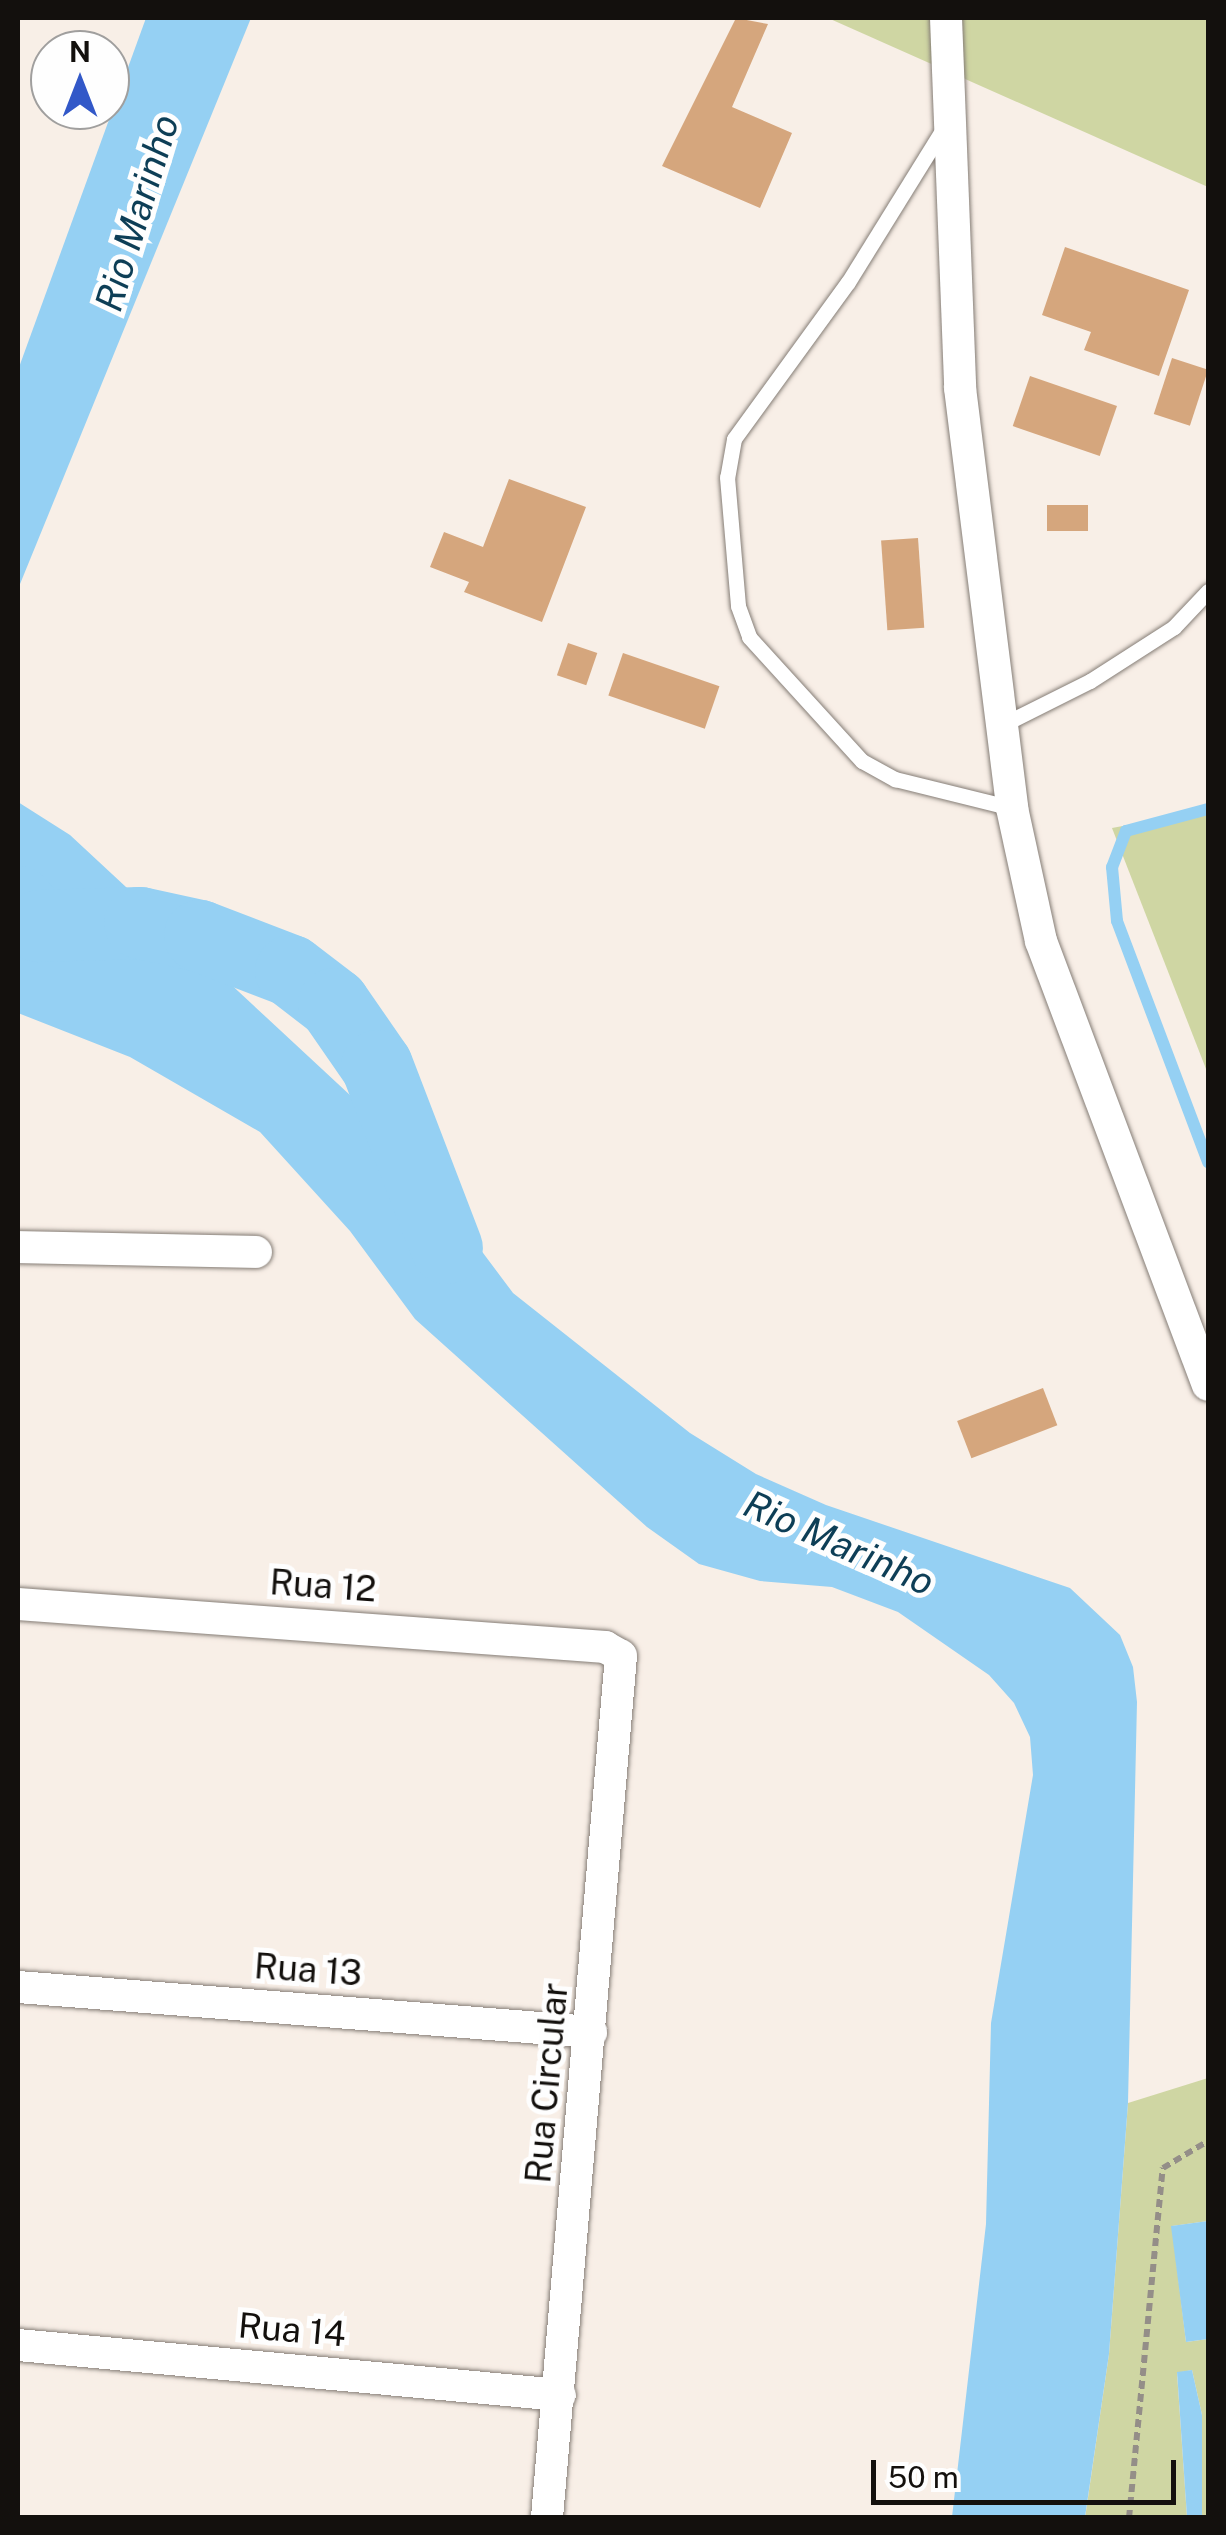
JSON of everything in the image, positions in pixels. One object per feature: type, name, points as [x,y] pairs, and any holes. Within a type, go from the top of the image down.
[{"type":"street","points":[[946,18],[960,388],[1012,808],[1040,941],[1208,1385]]},
{"type":"street","points":[[18,1247],[256,1252]]},
{"type":"street","name":"Rua 12","points":[[18,1604],[605,1648],[621,1656]]},
{"type":"street","name":"Rua Circular","points":[[547,2518],[592,2032],[621,1656]]},
{"type":"street","name":"Rua 13","points":[[18,1988],[592,2032]]},
{"type":"street","name":"Rua 14","points":[[18,2346],[560,2394]]},
{"type":"lane","points":[[950,118],[848,282],[734,438],[727,477],[738,606],[749,637],[862,761],[895,779],[1012,808]]},
{"type":"lane","points":[[1002,725],[1090,681],[1174,627],[1208,591]]},
{"type":"path","points":[[1129,2518],[1163,2168],[1208,2140]]},
{"type":"green space","points":[[828,18],[1208,18],[1208,187]]},
{"type":"green space","points":[[1208,810],[1208,1074],[1112,828]]},
{"type":"green space","points":[[1208,2078],[1208,2221],[1172,2226],[1186,2342],[1208,2339],[1208,2517],[1202,2517],[1202,2415],[1192,2370],[1177,2373],[1187,2517],[1085,2518],[1109,2354],[1128,2103]]},
{"type":"water","points":[[146,18],[251,18],[18,589],[18,370],[105,130],[130,130],[130,62]]},
{"type":"water","points":[[18,802],[70,835],[351,1096],[415,1162],[513,1293],[690,1433],[756,1474],[826,1505],[1070,1588],[1120,1635],[1133,1667],[1137,1702],[1128,2103],[1109,2354],[1085,2517],[952,2517],[986,2224],[991,2023],[1033,1775],[1030,1737],[1014,1703],[989,1675],[898,1612],[832,1587],[760,1581],[699,1564],[647,1527],[415,1319],[350,1231],[260,1132],[130,1057],[18,1013]]},
{"type":"water","points":[[1208,2221],[1208,2339],[1186,2342],[1171,2226]]},
{"type":"water","points":[[1192,2370],[1202,2415],[1202,2517],[1187,2517],[1177,2372]]},
{"type":"building","points":[[736,18],[768,24],[732,107],[792,133],[760,208],[662,166]]},
{"type":"building","points":[[1065,247],[1189,290],[1159,376],[1084,350],[1091,332],[1042,315]]},
{"type":"building","points":[[1172,358],[1208,370],[1190,426],[1154,414]]},
{"type":"building","points":[[1030,376],[1117,406],[1100,456],[1013,426]]},
{"type":"building","points":[[509,479],[586,507],[542,622],[464,592],[469,582],[430,567],[444,532],[483,547]]},
{"type":"building","points":[[1047,505],[1088,505],[1088,531],[1047,531]]},
{"type":"building","points":[[918,538],[924,628],[887,630],[881,541]]},
{"type":"building","points":[[568,643],[597,653],[586,685],[557,675]]},
{"type":"building","points":[[623,653],[719,686],[705,729],[608,696]]},
{"type":"building","points":[[1043,1388],[1057,1425],[971,1458],[957,1421]]},
{"type":"waterway","points":[[1208,809],[1126,831],[1112,867],[1117,921],[1208,1162]]},
{"type":"waterway","name":"Rio Marinho","points":[[18,902],[39,926],[140,923],[200,936],[291,971],[334,1004],[377,1066],[447,1248]]}]
